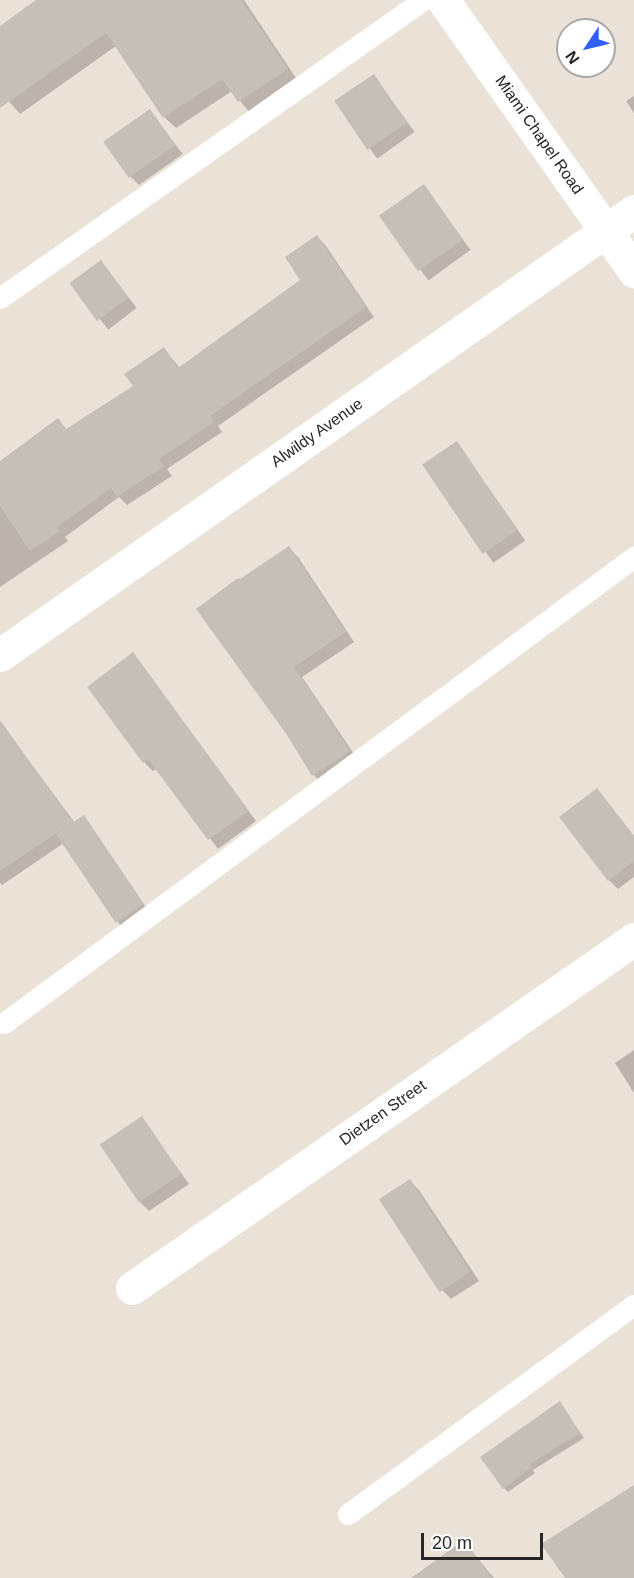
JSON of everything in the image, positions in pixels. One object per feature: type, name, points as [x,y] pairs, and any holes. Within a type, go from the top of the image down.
[{"type":"street","name":"Miami Chapel Road","points":[[443,0],[634,271]]},
{"type":"street","name":"Alwildy Avenue","points":[[0,655],[634,211]]},
{"type":"street","name":"Dietzen Street","points":[[132,1288],[634,939]]},
{"type":"lane","points":[[0,298],[423,0]]},
{"type":"lane","points":[[4,1023],[634,558]]},
{"type":"lane","points":[[348,1514],[634,1305]]},
{"type":"building","points":[[36,0],[241,0],[288,69],[238,102],[222,79],[163,118],[106,33],[0,108],[0,26]]},
{"type":"building","points":[[374,74],[407,123],[367,150],[334,101]]},
{"type":"building","points":[[150,109],[175,145],[129,178],[103,142]]},
{"type":"building","points":[[424,184],[463,240],[418,271],[379,216]]},
{"type":"building","points":[[317,235],[366,307],[210,416],[214,422],[159,459],[164,466],[117,497],[111,488],[57,527],[60,531],[30,551],[0,506],[0,461],[58,418],[66,429],[133,386],[124,374],[164,347],[178,368],[300,280],[285,257]]},
{"type":"building","points":[[101,260],[129,298],[97,321],[69,283]]},
{"type":"building","points":[[457,441],[517,531],[483,554],[422,464]]},
{"type":"building","points":[[289,546],[346,632],[294,667],[350,751],[312,776],[287,735],[196,609],[238,578],[240,579]]},
{"type":"building","points":[[133,652],[249,811],[208,840],[148,759],[143,763],[87,687]]},
{"type":"building","points":[[0,720],[73,822],[0,871]]},
{"type":"building","points":[[597,788],[634,836],[634,861],[608,881],[559,817]]},
{"type":"building","points":[[84,815],[144,904],[116,923],[56,834]]},
{"type":"building","points":[[142,1116],[181,1174],[139,1203],[100,1145]]},
{"type":"building","points":[[410,1179],[470,1272],[439,1292],[379,1199]]},
{"type":"building","points":[[560,1401],[580,1433],[530,1464],[532,1467],[503,1489],[480,1457]]},
{"type":"building","points":[[634,1485],[634,1578],[565,1578],[541,1544]]},
{"type":"building","points":[[464,1540],[492,1578],[411,1578]]}]
